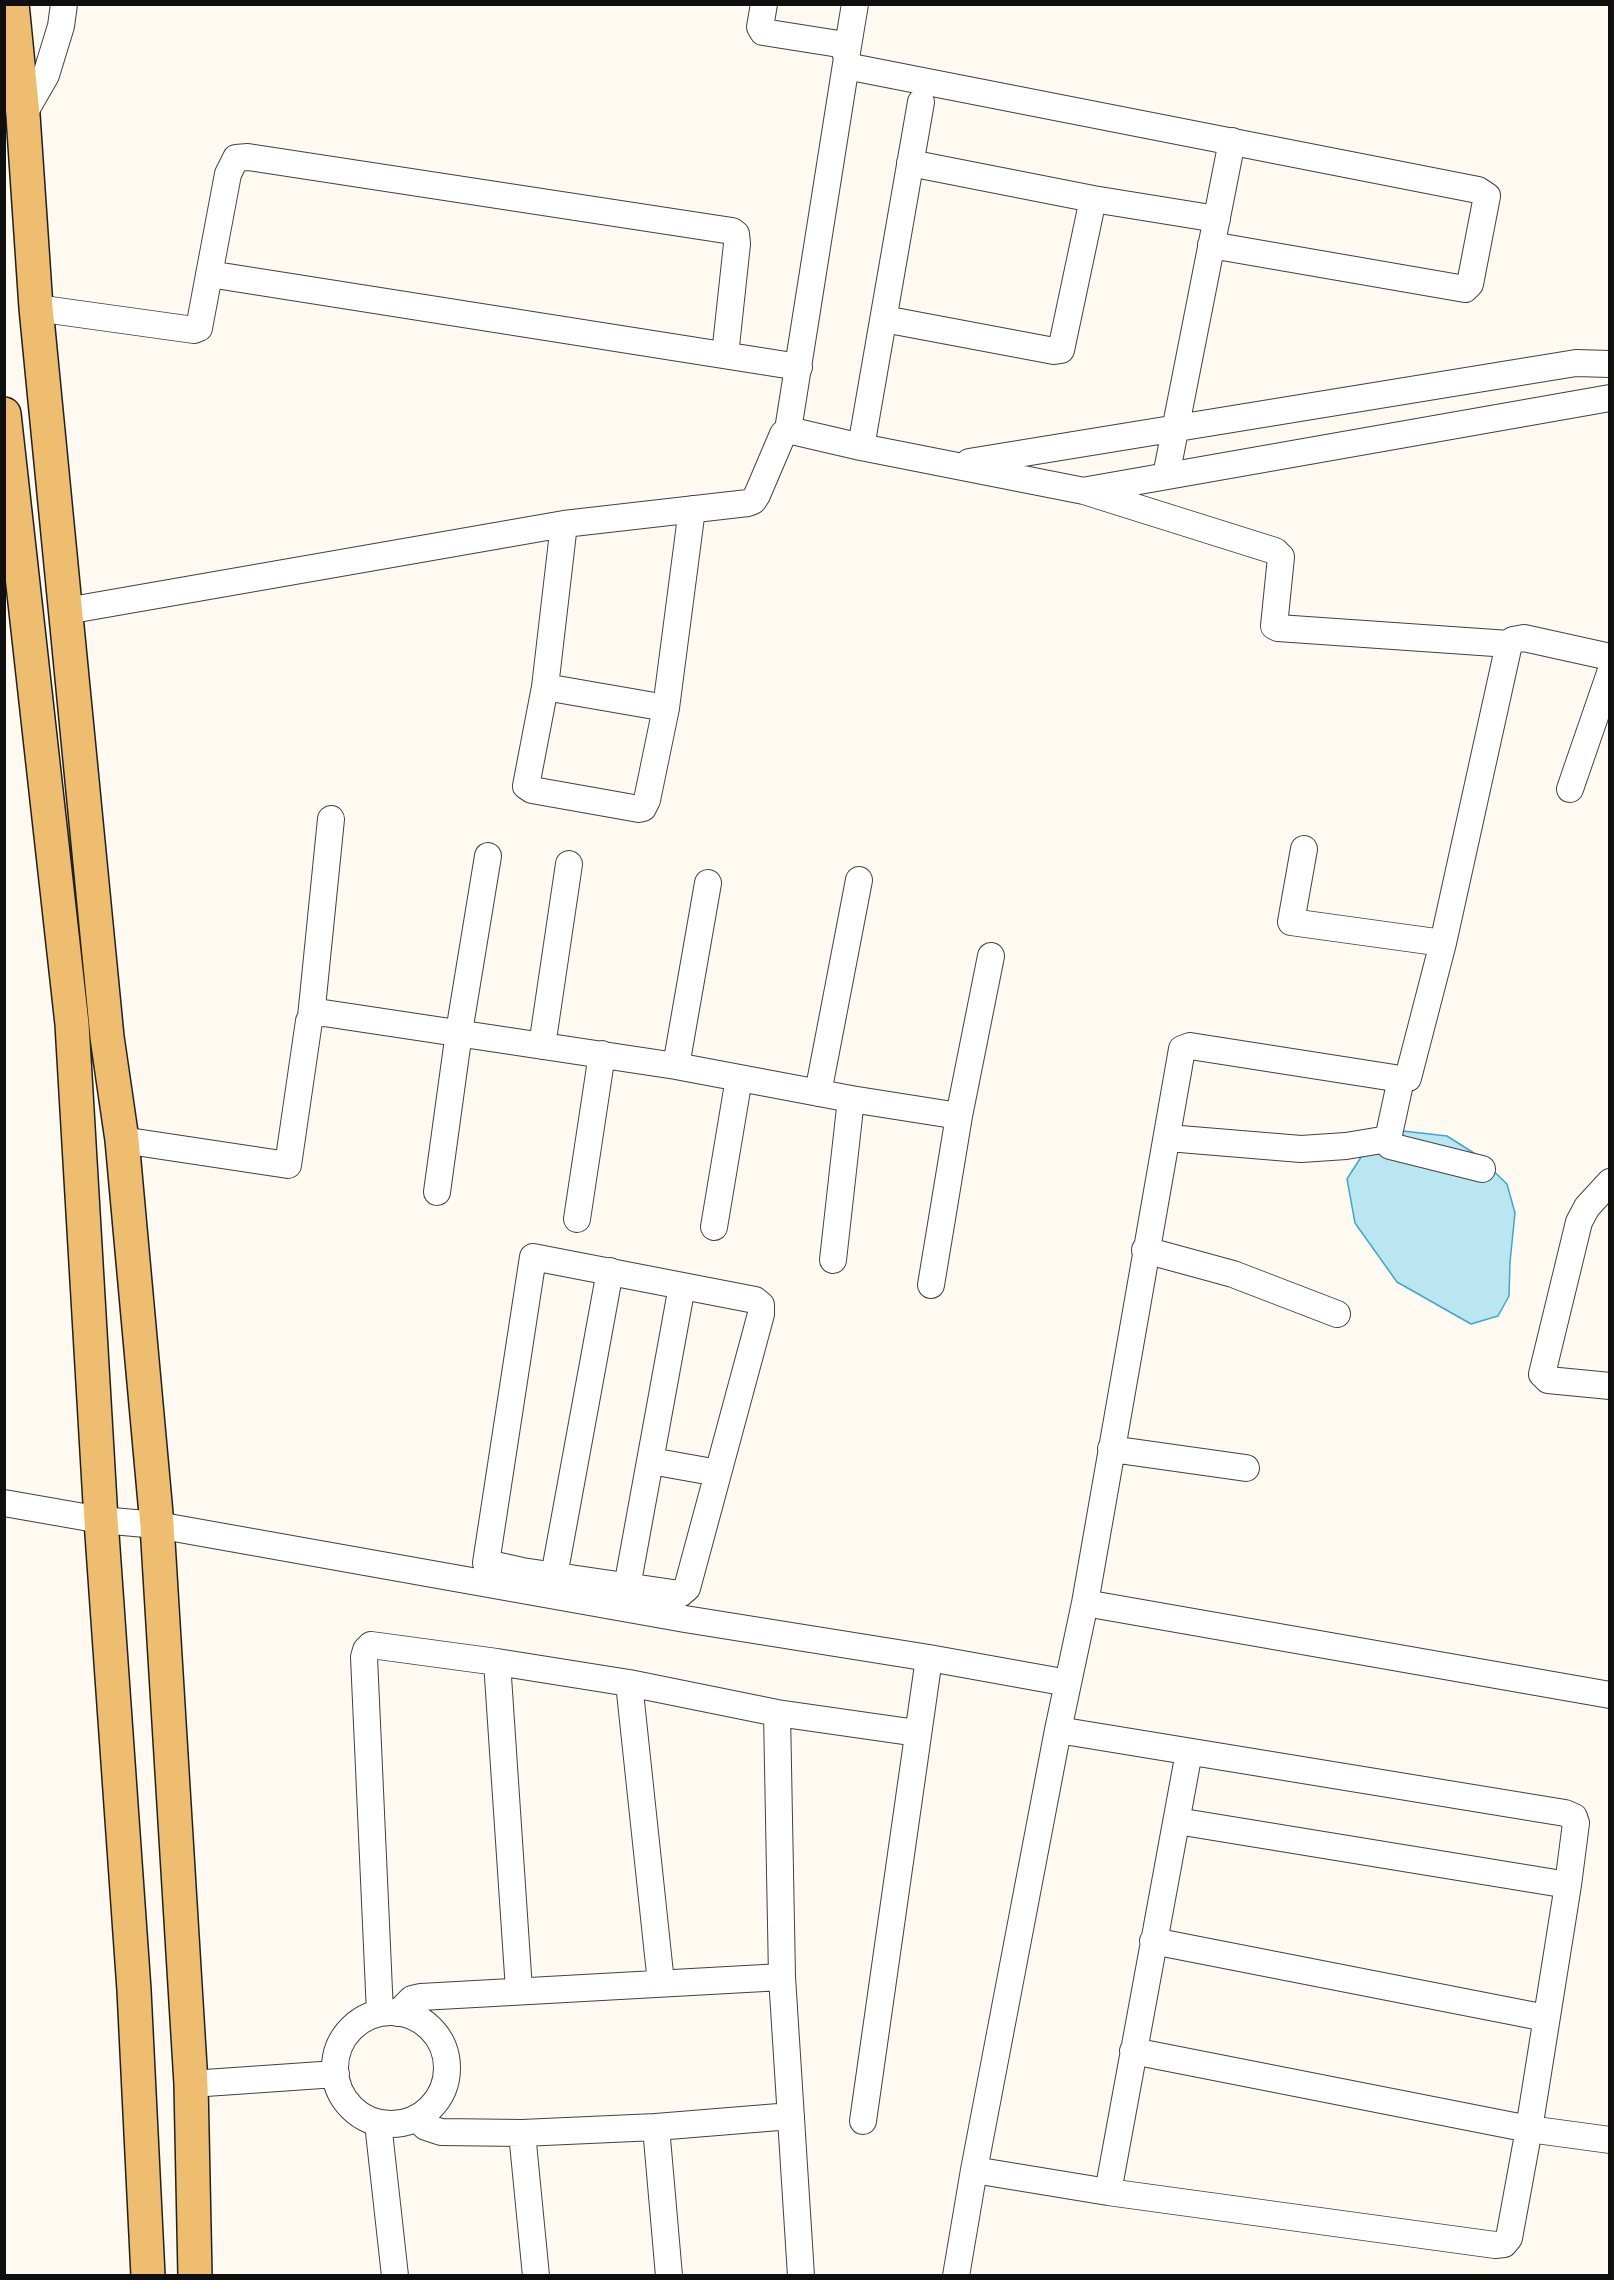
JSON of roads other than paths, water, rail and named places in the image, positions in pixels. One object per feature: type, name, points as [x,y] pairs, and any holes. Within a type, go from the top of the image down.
[{"type":"main road","points":[[12,4],[23,115],[36,309],[108,1037],[122,1140],[157,1525],[191,2084],[195,2276]]},
{"type":"main road","points":[[5,416],[7,456],[72,1024],[102,1520],[134,1990],[148,2276]]},
{"type":"street","points":[[23,115],[46,75],[61,26],[64,4]]},
{"type":"street","points":[[764,4],[760,29],[763,32],[839,44],[843,46],[846,59]]},
{"type":"street","points":[[66,611],[564,524],[753,501],[783,434],[788,430],[855,4]]},
{"type":"street","points":[[846,59],[1232,141],[1482,191],[1487,196],[1470,284],[1464,289],[1211,245]]},
{"type":"street","points":[[861,447],[921,102]]},
{"type":"street","points":[[1166,476],[1232,141]]},
{"type":"street","points":[[36,309],[197,330],[200,327],[228,174],[233,161],[240,157],[727,230],[736,234],[737,244],[724,355]]},
{"type":"street","points":[[910,163],[1093,199],[1217,219]]},
{"type":"street","points":[[884,319],[1054,351],[1061,350],[1093,199]]},
{"type":"street","points":[[209,274],[799,367]]},
{"type":"street","points":[[951,465],[1576,363],[1610,364]]},
{"type":"street","points":[[1084,490],[1610,398]]},
{"type":"street","points":[[788,430],[861,447],[1084,490],[1278,552],[1281,557],[1274,626],[1278,628],[1509,644]]},
{"type":"street","points":[[564,524],[545,687],[527,788],[639,809],[645,805],[666,708],[692,509]]},
{"type":"street","points":[[956,2276],[1058,1730],[1085,1603],[1145,1250],[1168,1137],[1180,1052],[1186,1046],[1401,1079],[1408,1078],[1443,943],[1509,644],[1513,640],[1524,638],[1610,657]]},
{"type":"street","points":[[1570,789],[1610,673]]},
{"type":"street","points":[[545,687],[666,708]]},
{"type":"street","points":[[122,1140],[288,1165],[311,1017],[331,819]]},
{"type":"street","points":[[1304,849],[1291,922],[1443,943]]},
{"type":"street","points":[[437,1192],[459,1032],[488,856]]},
{"type":"street","points":[[542,1046],[569,864]]},
{"type":"street","points":[[818,1093],[859,880]]},
{"type":"street","points":[[676,1066],[708,883]]},
{"type":"street","points":[[931,1285],[959,1116],[991,956]]},
{"type":"street","points":[[311,1017],[314,1014],[324,1013],[459,1032],[676,1066],[851,1099],[959,1116]]},
{"type":"street","points":[[577,1219],[602,1054]]},
{"type":"street","points":[[714,1227],[739,1078]]},
{"type":"street","points":[[1401,1079],[1388,1139],[1389,1144],[1482,1169]]},
{"type":"street","points":[[833,1260],[851,1099]]},
{"type":"street","points":[[1168,1137],[1301,1149],[1346,1146],[1388,1139]]},
{"type":"street","points":[[1610,1182],[1587,1207],[1579,1222],[1542,1374],[1548,1380],[1610,1386]]},
{"type":"street","points":[[1145,1250],[1233,1274],[1337,1314]]},
{"type":"street","points":[[533,1257],[682,1286],[755,1300],[761,1305],[761,1314],[687,1588],[680,1594],[554,1576],[520,1580],[488,1564],[486,1560],[533,1257]]},
{"type":"street","points":[[554,1576],[610,1271]]},
{"type":"street","points":[[627,1587],[682,1286]]},
{"type":"street","points":[[1111,1449],[1246,1468]]},
{"type":"street","points":[[651,1461],[718,1473]]},
{"type":"street","points":[[4,1503],[102,1520],[157,1525],[520,1580],[685,1619],[1068,1683]]},
{"type":"street","points":[[1085,1603],[1610,1695]]},
{"type":"street","points":[[389,2013],[364,1657],[366,1650],[371,1646],[497,1662],[629,1683],[777,1713],[917,1734]]},
{"type":"street","points":[[863,2121],[929,1658]]},
{"type":"street","points":[[497,1662],[519,1990]]},
{"type":"street","points":[[629,1683],[662,1983]]},
{"type":"street","points":[[777,1713],[782,1977],[801,2276]]},
{"type":"street","points":[[974,2170],[1108,2192],[1501,2245],[1509,2238],[1529,2129],[1568,1884],[1576,1823],[1572,1815],[1058,1730]]},
{"type":"street","points":[[1108,2192],[1189,1752]]},
{"type":"street","points":[[1177,1821],[1568,1884]]},
{"type":"street","points":[[1153,1941],[1546,2018]]},
{"type":"street","points":[[389,2013],[412,1999],[421,1997],[782,1977]]},
{"type":"street","points":[[389,2013],[407,2014],[424,2022],[438,2036],[446,2054],[447,2073],[442,2091],[431,2107],[416,2118],[398,2123],[378,2122],[361,2115],[347,2103],[338,2086],[336,2074],[337,2053],[343,2039],[352,2028],[363,2019],[389,2013]]},
{"type":"street","points":[[1133,2051],[1529,2129],[1610,2140]]},
{"type":"street","points":[[191,2084],[336,2074]]},
{"type":"street","points":[[416,2118],[426,2127],[441,2132],[522,2133],[656,2127],[791,2116]]},
{"type":"street","points":[[378,2122],[395,2276]]},
{"type":"street","points":[[656,2127],[669,2276]]},
{"type":"street","points":[[522,2133],[536,2276]]},
{"type":"water","points":[[1403,1131],[1447,1136],[1477,1155],[1507,1184],[1515,1213],[1509,1296],[1498,1316],[1471,1324],[1397,1282],[1355,1223],[1347,1179],[1363,1154]]}]
